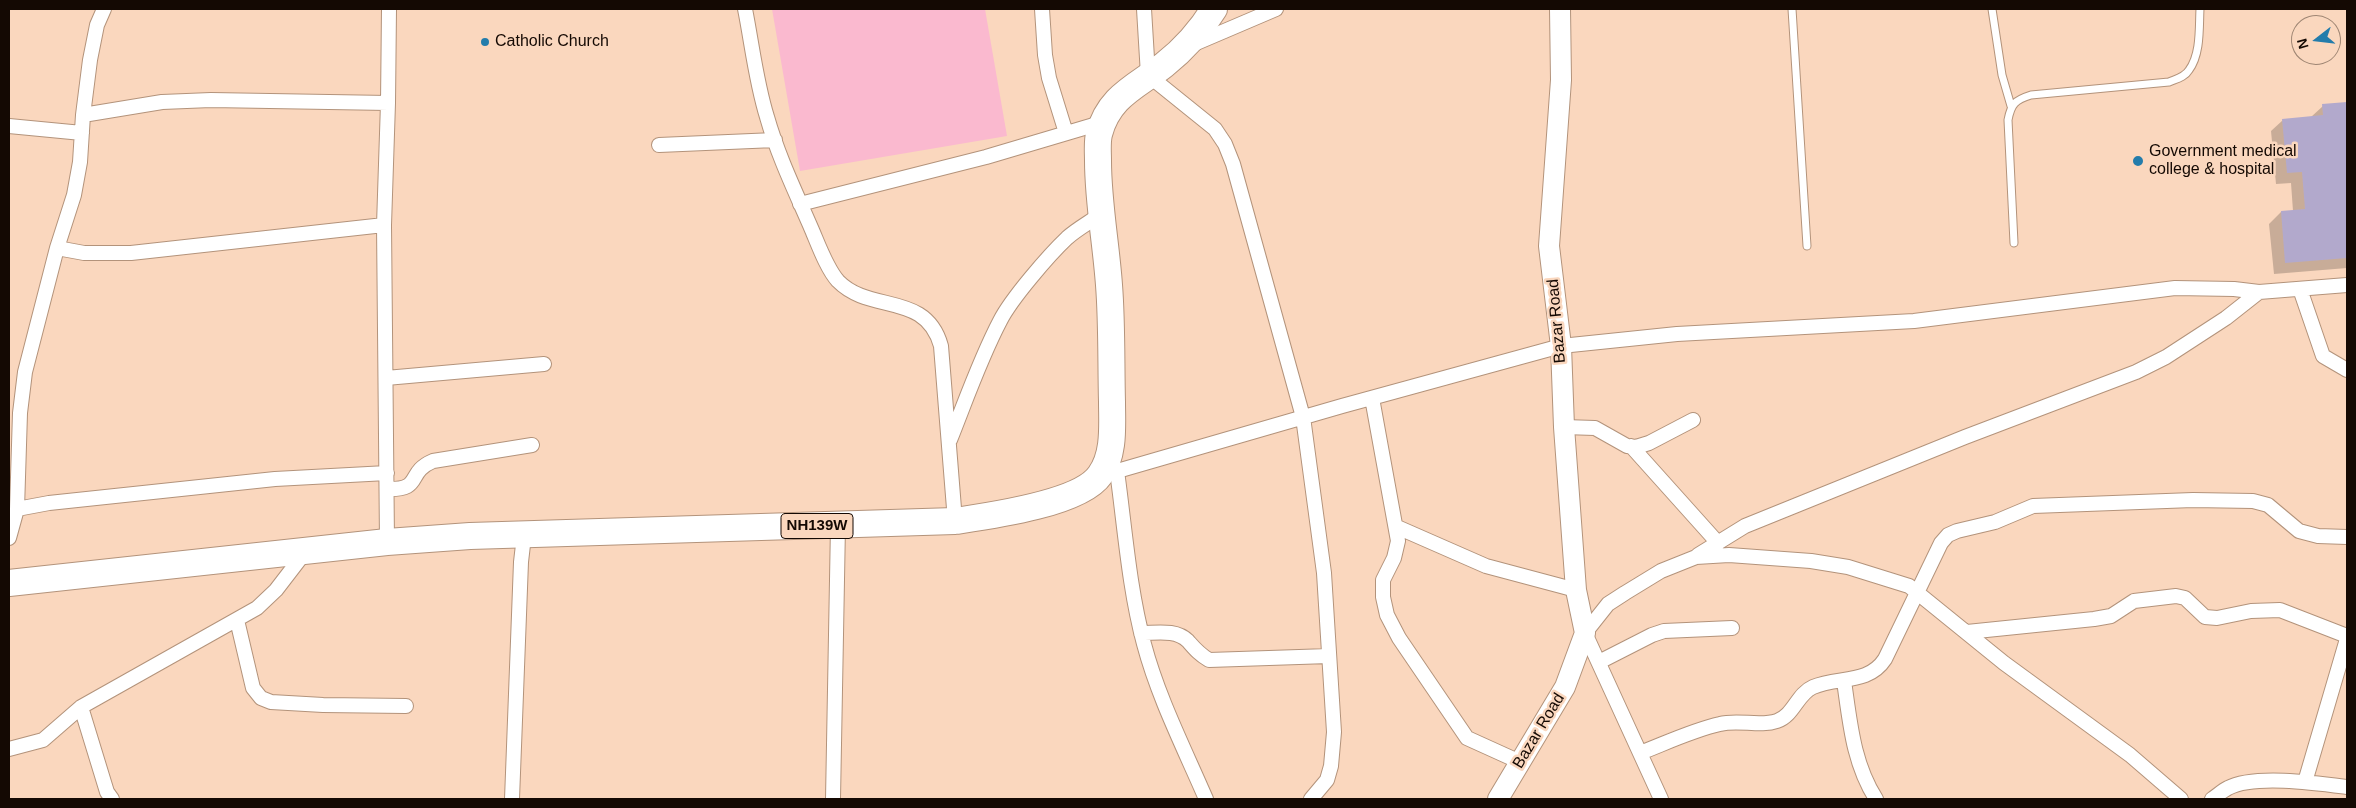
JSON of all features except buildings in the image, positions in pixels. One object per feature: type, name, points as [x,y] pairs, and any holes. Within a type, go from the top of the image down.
[{"type":"highway","points":[[1109,474],[1112,430],[1109,286],[1101,214],[1098,135],[1109,108],[1129,88],[1164,65],[1195,35],[1214,9]]},
{"type":"highway","name":"NH139W","points":[[9,583],[306,550],[470,536],[524,536],[955,521],[1007,514],[1047,503],[1079,490],[1109,474]]},
{"type":"street","points":[[9,538],[17,509],[15,406],[57,248],[74,196],[83,115],[97,25],[104,9]]},
{"type":"street","points":[[387,542],[384,225],[389,9]]},
{"type":"street","points":[[744,9],[766,116],[800,204],[838,280],[859,295],[914,312],[926,319],[937,330],[941,346],[955,521]]},
{"type":"street","points":[[1042,9],[1045,55],[1049,78],[1066,133]]},
{"type":"street","points":[[1144,9],[1148,75],[1215,129],[1225,144],[1256,240],[1303,417],[1324,573],[1334,732],[1326,799]]},
{"type":"street","points":[[1179,50],[1276,9]]},
{"type":"street","name":"Bazar Road","points":[[1560,9],[1561,80],[1549,246],[1561,346],[1564,427],[1576,590],[1586,633],[1661,799]]},
{"type":"street","points":[[83,115],[162,102],[202,100],[388,103]]},
{"type":"street","points":[[800,204],[986,157],[1104,122]]},
{"type":"street","points":[[9,126],[82,133]]},
{"type":"street","points":[[659,145],[775,140]]},
{"type":"street","points":[[949,443],[980,364],[1008,308],[1062,244],[1101,214]]},
{"type":"street","points":[[57,248],[84,253],[131,253],[384,225]]},
{"type":"street","points":[[1206,799],[1156,680],[1142,633],[1109,474],[1303,417],[1561,346],[1677,334],[1914,321],[2175,288],[2234,289],[2260,292],[2347,285]]},
{"type":"street","points":[[2300,289],[2323,356],[2347,370]]},
{"type":"street","points":[[1586,633],[1608,604],[1661,572],[1696,557],[1754,522],[2136,372],[2166,357],[2226,318],[2260,292]]},
{"type":"street","points":[[386,378],[544,364]]},
{"type":"street","points":[[1372,398],[1397,527],[1398,541],[1394,558],[1382,580],[1387,615],[1399,638],[1467,738],[1520,762]]},
{"type":"street","points":[[1631,446],[1649,443],[1693,420]]},
{"type":"street","points":[[1564,427],[1595,428],[1631,446],[1718,543]]},
{"type":"street","points":[[387,489],[408,487],[413,482],[419,469],[433,461],[532,445]]},
{"type":"street","points":[[17,509],[50,503],[275,479],[387,473]]},
{"type":"street","points":[[1640,753],[1720,724],[1775,722],[1785,718],[1802,694],[1810,688],[1871,674],[1880,668],[1941,543],[1948,535],[1995,522],[2033,506],[2165,500],[2253,501],[2268,505],[2299,531],[2318,536],[2347,537]]},
{"type":"street","points":[[833,799],[838,525]]},
{"type":"street","points":[[1397,527],[1486,566],[1576,590]]},
{"type":"street","points":[[512,799],[521,562],[524,536]]},
{"type":"street","points":[[9,750],[43,740],[81,707],[236,620],[267,599],[306,550]]},
{"type":"street","points":[[1696,557],[1729,555],[1811,561],[1848,567],[1909,586],[2004,663],[2130,755],[2182,799]]},
{"type":"street","points":[[1967,632],[2094,619],[2111,616],[2134,602],[2176,596],[2185,598],[2205,617],[2217,618],[2251,611],[2280,610],[2347,637],[2331,700],[2305,782]]},
{"type":"street","points":[[236,620],[253,688],[261,698],[271,702],[323,705],[406,706]]},
{"type":"street","points":[[1599,662],[1652,635],[1664,632],[1732,628]]},
{"type":"street","points":[[1142,633],[1177,633],[1188,641],[1197,653],[1208,660],[1329,656]]},
{"type":"street","name":"Bazar Road","points":[[1498,799],[1565,687],[1586,633]]},
{"type":"street","points":[[1844,680],[1856,758],[1861,772],[1876,799]]},
{"type":"street","points":[[81,707],[107,792],[112,799]]},
{"type":"street","points":[[1311,799],[1327,780]]},
{"type":"street","points":[[2212,799],[2229,787],[2243,783],[2305,782],[2347,787]]},
{"type":"lane","points":[[1792,9],[1807,246]]},
{"type":"lane","points":[[1992,9],[2002,75],[2011,106],[2008,120],[2014,243]]},
{"type":"lane","points":[[2011,106],[2018,99],[2031,95],[2169,82],[2183,77],[2190,70],[2194,59],[2198,40],[2200,9]]},
{"type":"shaded area","points":[[772,9],[985,9],[1007,136],[800,171]]},
{"type":"place","name":"Catholic Church","points":[[485,42]]},
{"type":"place","name":"Government medical college & hospital","points":[[2138,161]]}]
